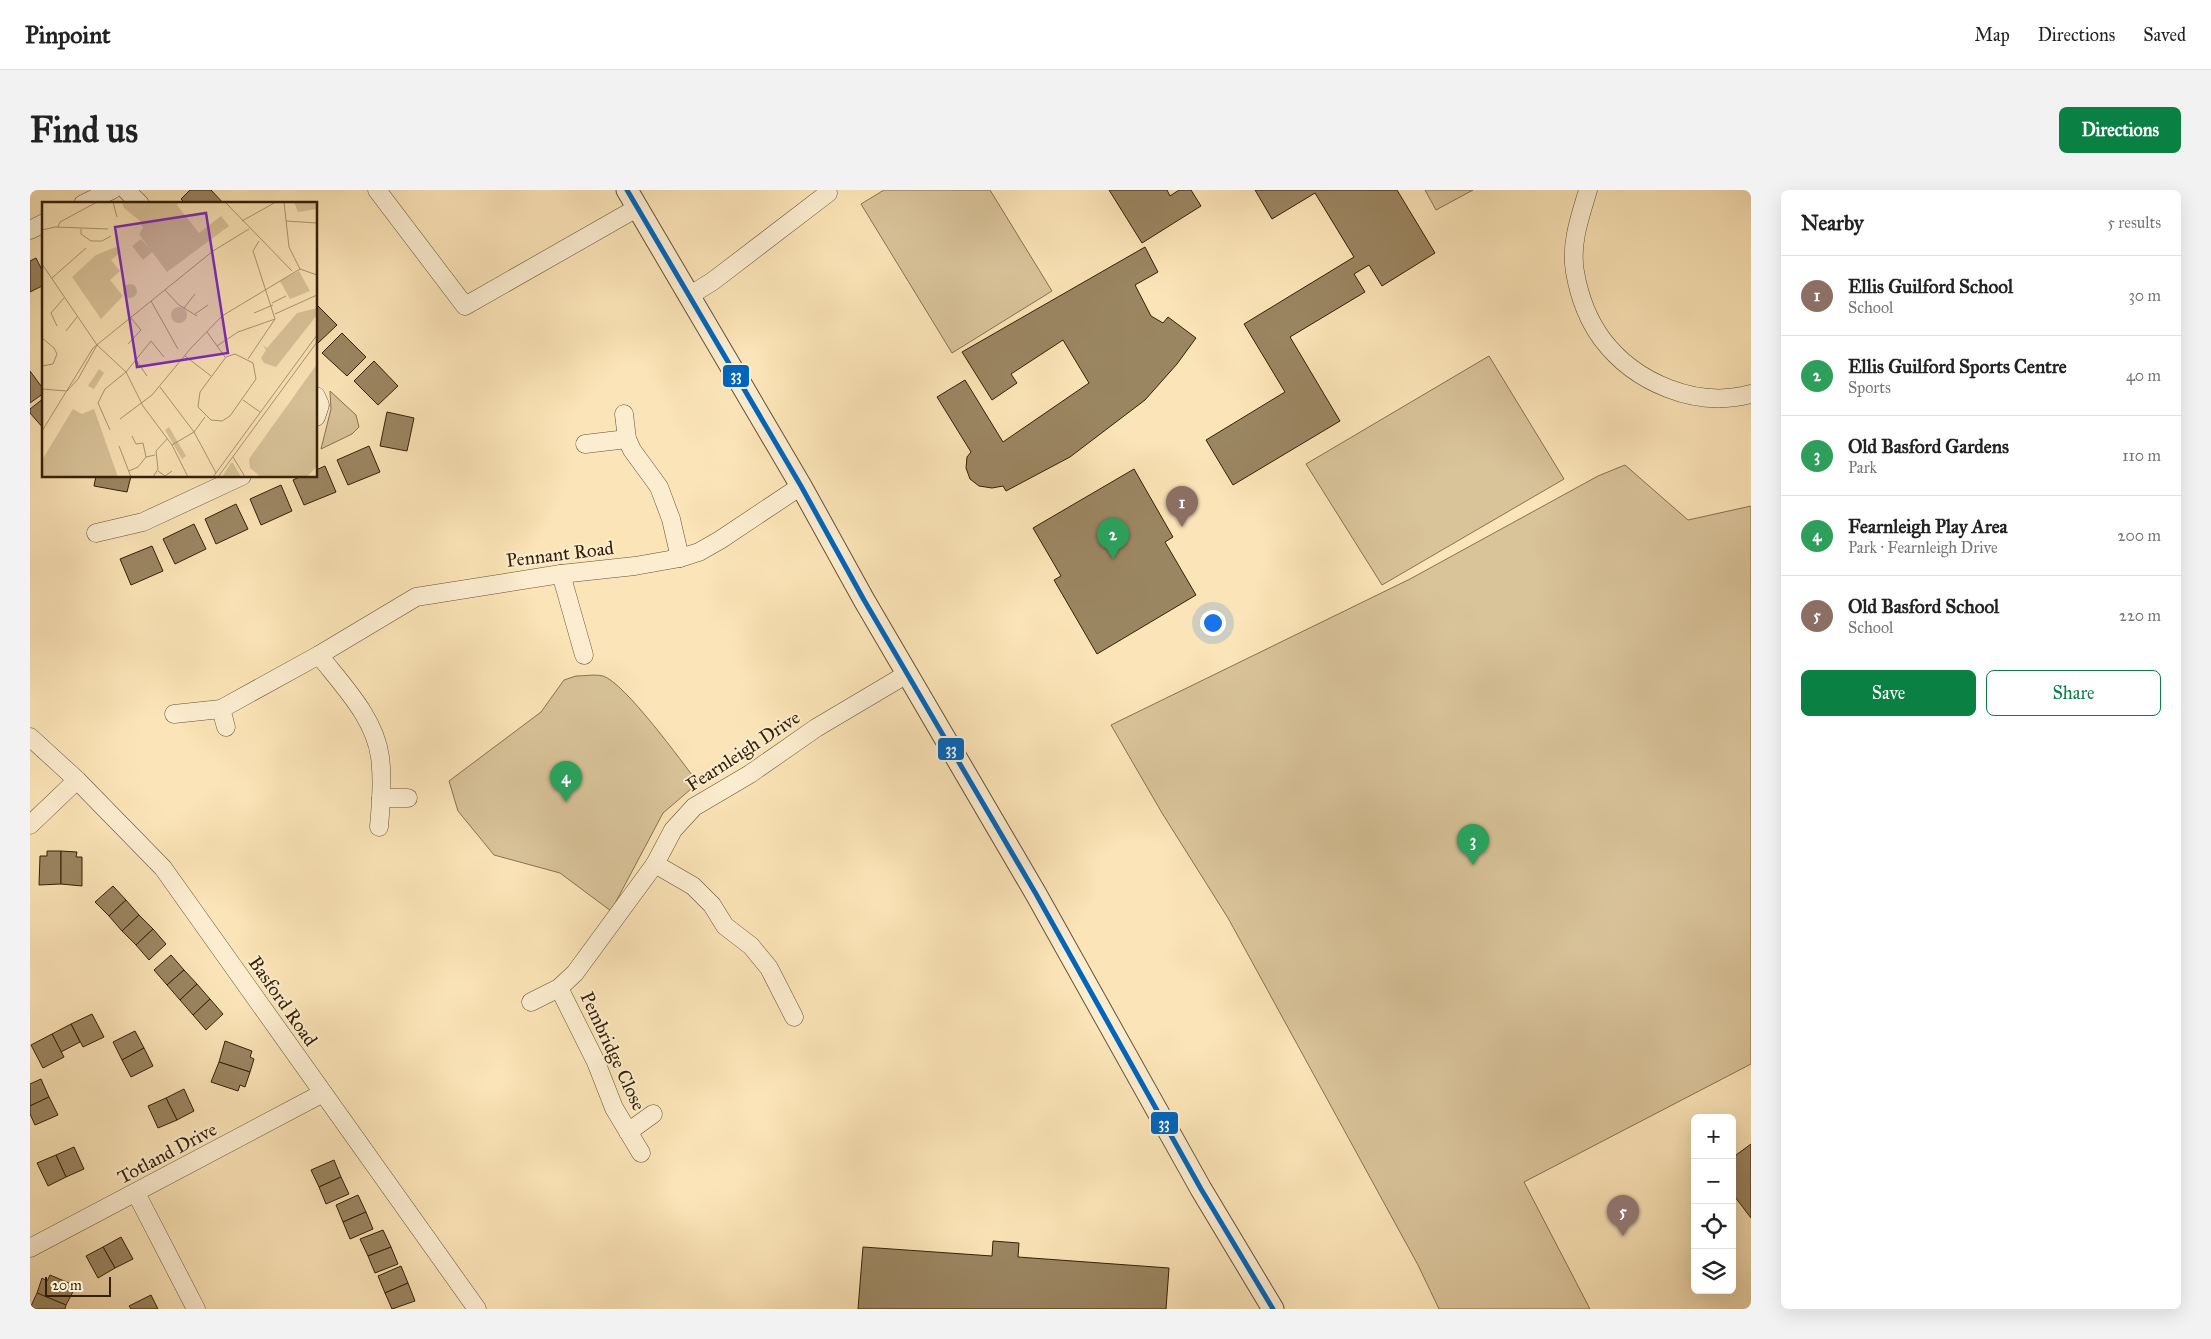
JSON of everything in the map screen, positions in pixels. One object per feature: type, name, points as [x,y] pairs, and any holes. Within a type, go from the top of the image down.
[{"type":"street","points":[[87,202],[112,190]]},
{"type":"street","points":[[126,190],[138,202]]},
{"type":"street","points":[[377,190],[465,306],[632,199],[801,486],[864,600],[1036,894],[1201,1189],[1273,1309]]},
{"type":"street","points":[[1588,190],[1575,234],[1575,271],[1584,306],[1602,339],[1627,365],[1658,385],[1697,397],[1738,398],[1751,394]]},
{"type":"street","points":[[689,296],[713,281],[828,193]]},
{"type":"street","points":[[30,230],[42,224]]},
{"type":"street","points":[[624,414],[627,439],[632,450],[659,487],[671,519],[680,558]]},
{"type":"street","points":[[585,444],[627,439]]},
{"type":"street","points":[[96,533],[143,522],[238,478]]},
{"type":"street","name":"Pennant Road","points":[[174,714],[221,709],[319,655],[416,597],[561,574],[635,566],[680,558],[699,552],[720,540],[801,486]]},
{"type":"street","points":[[561,574],[584,655]]},
{"type":"street","points":[[319,655],[362,712],[373,733],[380,757],[382,798],[379,827]]},
{"type":"street","name":"Fearnleigh Drive","points":[[530,1002],[559,988],[575,973],[655,864],[673,830],[694,806],[750,774],[816,728],[907,674]]},
{"type":"street","points":[[221,709],[226,727]]},
{"type":"street","name":"Basford Road","points":[[30,738],[76,780],[163,868],[477,1309]]},
{"type":"street","points":[[30,825],[76,780]]},
{"type":"street","points":[[382,798],[408,798]]},
{"type":"street","points":[[655,864],[693,886],[712,905],[725,926],[751,946],[769,968],[794,1017]]},
{"type":"street","name":"Pembridge Close","points":[[559,988],[596,1062],[614,1108],[641,1153]]},
{"type":"street","name":"Totland Drive","points":[[30,1248],[323,1094]]},
{"type":"street","name":"Pembridge Close","points":[[628,1132],[653,1114]]},
{"type":"street","points":[[136,1193],[196,1309]]},
{"type":"shaded area","points":[[884,190],[990,190],[1052,291],[952,353],[861,204]]},
{"type":"shaded area","points":[[1425,190],[1473,190],[1436,210]]},
{"type":"shaded area","points":[[1489,356],[1564,479],[1382,585],[1306,464]]},
{"type":"shaded area","points":[[330,391],[356,415],[359,427],[352,434],[321,449],[331,409]]},
{"type":"shaded area","points":[[1625,465],[1688,520],[1751,506],[1751,1064],[1524,1182],[1590,1309],[1439,1309],[1418,1265],[1228,918],[1162,813],[1111,725],[1410,579],[1598,476]]},
{"type":"shaded area","points":[[600,675],[613,682],[639,707],[698,783],[663,813],[611,911],[560,873],[494,855],[458,811],[449,781],[541,712],[564,680],[576,676]]},
{"type":"building","points":[[190,190],[211,190],[222,202],[184,202],[181,199]]},
{"type":"building","points":[[1109,190],[1167,190],[1170,196],[1179,190],[1191,190],[1201,206],[1142,243]]},
{"type":"building","points":[[1255,190],[1397,190],[1435,253],[1382,286],[1369,265],[1354,274],[1365,292],[1290,337],[1340,421],[1233,485],[1206,440],[1285,392],[1244,324],[1354,257],[1315,193],[1272,219]]},
{"type":"building","points":[[1145,247],[1158,272],[1135,285],[1151,316],[1163,323],[1168,317],[1196,338],[1177,364],[1145,400],[1070,457],[1006,491],[1003,486],[992,488],[979,486],[970,479],[966,468],[967,457],[971,452],[937,397],[965,380],[1003,442],[1089,383],[1063,340],[1011,374],[1017,383],[992,400],[962,352]]},
{"type":"building","points":[[36,258],[42,270],[42,286],[30,292],[30,261]]},
{"type":"building","points":[[318,306],[337,325],[318,343]]},
{"type":"building","points":[[342,333],[366,357],[347,376],[322,353]]},
{"type":"building","points":[[374,361],[398,386],[378,405],[354,381]]},
{"type":"building","points":[[30,371],[42,387],[42,394],[30,403]]},
{"type":"building","points":[[42,400],[42,427],[30,413],[30,409]]},
{"type":"building","points":[[387,412],[414,418],[407,451],[380,446]]},
{"type":"building","points":[[369,446],[380,472],[348,485],[337,460]]},
{"type":"building","points":[[325,466],[336,492],[304,505],[293,480],[297,478],[318,478],[318,469]]},
{"type":"building","points":[[1134,469],[1173,537],[1165,542],[1196,595],[1097,654],[1054,580],[1061,576],[1033,528]]},
{"type":"building","points":[[96,478],[130,478],[127,492],[94,486]]},
{"type":"building","points":[[281,485],[292,511],[261,525],[250,499]]},
{"type":"building","points":[[236,504],[248,529],[216,544],[205,519]]},
{"type":"building","points":[[194,524],[206,549],[175,564],[163,539]]},
{"type":"building","points":[[152,546],[163,571],[131,585],[120,559]]},
{"type":"building","points":[[47,851],[61,851],[61,884],[39,885],[40,856],[47,856]]},
{"type":"building","points":[[61,851],[77,852],[76,857],[82,857],[82,886],[61,884]]},
{"type":"building","points":[[113,886],[126,900],[109,916],[95,902]]},
{"type":"building","points":[[126,900],[139,915],[122,931],[109,916]]},
{"type":"building","points":[[139,915],[153,929],[136,945],[122,931]]},
{"type":"building","points":[[153,929],[166,944],[149,960],[136,945]]},
{"type":"building","points":[[171,955],[184,970],[167,985],[154,970]]},
{"type":"building","points":[[184,970],[197,984],[180,1000],[167,985]]},
{"type":"building","points":[[197,984],[210,999],[193,1015],[180,1000]]},
{"type":"building","points":[[210,999],[223,1014],[206,1030],[193,1015]]},
{"type":"building","points":[[92,1014],[104,1037],[83,1047],[71,1024]]},
{"type":"building","points":[[71,1024],[80,1042],[61,1052],[52,1034]]},
{"type":"building","points":[[135,1031],[144,1048],[122,1060],[113,1042]]},
{"type":"building","points":[[52,1034],[64,1057],[43,1068],[31,1045]]},
{"type":"building","points":[[225,1041],[252,1051],[250,1057],[254,1059],[250,1072],[219,1062]]},
{"type":"building","points":[[144,1048],[153,1066],[131,1077],[122,1060]]},
{"type":"building","points":[[219,1062],[250,1072],[245,1087],[240,1085],[238,1091],[211,1082]]},
{"type":"building","points":[[41,1079],[49,1097],[30,1106],[30,1084]]},
{"type":"building","points":[[184,1089],[194,1111],[177,1120],[166,1098]]},
{"type":"building","points":[[49,1097],[58,1115],[35,1125],[30,1114],[30,1106]]},
{"type":"building","points":[[166,1098],[177,1120],[158,1128],[148,1106]]},
{"type":"building","points":[[1751,1144],[1751,1218],[1736,1198],[1736,1155]]},
{"type":"building","points":[[74,1147],[84,1169],[66,1177],[56,1155]]},
{"type":"building","points":[[56,1155],[66,1177],[48,1186],[37,1163]]},
{"type":"building","points":[[334,1160],[341,1177],[319,1187],[311,1170]]},
{"type":"building","points":[[341,1177],[349,1194],[326,1204],[319,1187]]},
{"type":"building","points":[[358,1195],[366,1212],[343,1222],[336,1205]]},
{"type":"building","points":[[366,1212],[373,1229],[350,1239],[343,1222]]},
{"type":"building","points":[[383,1230],[391,1247],[368,1256],[360,1239]]},
{"type":"building","points":[[121,1237],[133,1259],[115,1268],[103,1247]]},
{"type":"building","points":[[993,1241],[1019,1243],[1018,1257],[1169,1268],[1166,1309],[858,1309],[863,1247],[992,1256]]},
{"type":"building","points":[[103,1247],[115,1268],[98,1278],[86,1256]]},
{"type":"building","points":[[391,1247],[398,1264],[375,1273],[368,1256]]},
{"type":"building","points":[[401,1266],[408,1283],[385,1293],[378,1276]]},
{"type":"building","points":[[50,1275],[76,1286],[66,1305],[37,1293],[42,1278],[47,1281]]},
{"type":"building","points":[[408,1283],[415,1301],[392,1309],[385,1293]]},
{"type":"building","points":[[37,1293],[66,1305],[65,1309],[35,1309],[31,1306]]},
{"type":"building","points":[[151,1295],[158,1309],[131,1309],[129,1306]]},
{"type":"transit line","name":"33","points":[[627,190],[801,486],[864,600],[1036,894],[1201,1189],[1273,1309]]},
{"type":"place","name":"Ellis Guilford School","points":[[1182,527]]},
{"type":"place","name":"Ellis Guilford Sports Centre","points":[[1113,559]]},
{"type":"place","name":"Fearnleigh Play Area","points":[[566,802]]},
{"type":"place","name":"Old Basford Gardens","points":[[1473,865]]},
{"type":"place","name":"Old Basford School","points":[[1623,1236]]}]
